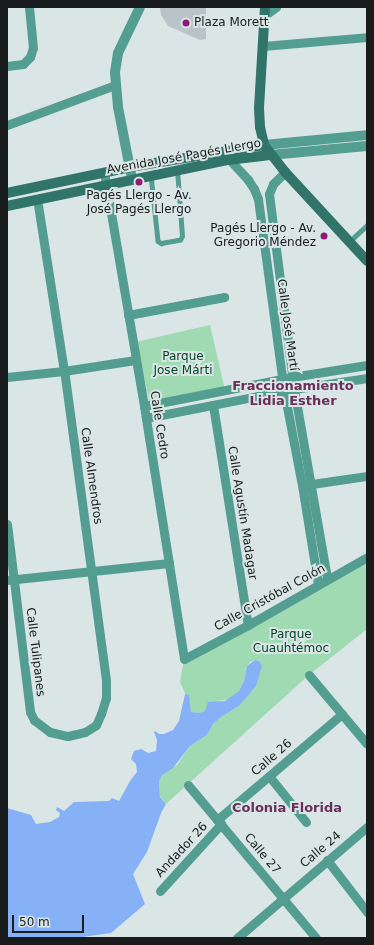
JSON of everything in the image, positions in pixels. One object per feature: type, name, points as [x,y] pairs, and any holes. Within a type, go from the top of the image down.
[{"type":"main road","points":[[265,11],[259,108],[260,127],[264,145],[270,155],[285,172],[367,261]]},
{"type":"main road","name":"Avenida José Pagés Llergo","points":[[7,193],[130,167],[264,145]]},
{"type":"main road","name":"Avenida José Pagés Llergo","points":[[7,206],[228,160],[270,155]]},
{"type":"street","points":[[7,66],[23,64],[30,57],[33,48],[29,7]]},
{"type":"street","points":[[132,179],[115,85],[115,65],[118,53],[140,7]]},
{"type":"street","points":[[265,11],[276,7]]},
{"type":"street","points":[[263,46],[367,36]]},
{"type":"street","points":[[7,125],[115,85]]},
{"type":"street","name":"Avenida José Pagés Llergo","points":[[264,145],[367,135]]},
{"type":"street","name":"Avenida José Pagés Llergo","points":[[270,155],[367,146]]},
{"type":"street","name":"Calle José Martí","points":[[222,151],[228,160],[248,180],[258,199],[284,391],[307,485],[327,579]]},
{"type":"street","name":"Calle Cedro","points":[[104,172],[146,418],[184,659]]},
{"type":"street","name":"Calle José Martí","points":[[285,172],[273,184],[269,194],[307,485],[318,584]]},
{"type":"street","name":"Calle Almendros","points":[[37,199],[64,371],[106,680],[106,698],[96,725],[85,732],[68,736]]},
{"type":"street","points":[[128,315],[224,297]]},
{"type":"street","points":[[7,377],[64,371],[135,360]]},
{"type":"street","points":[[144,406],[292,377],[367,365]]},
{"type":"street","points":[[146,418],[294,389],[367,378]]},
{"type":"street","name":"Calle Agustín Madagar","points":[[213,404],[248,625]]},
{"type":"street","points":[[307,485],[367,476]]},
{"type":"street","name":"Calle Tulipanes","points":[[7,524],[10,580],[30,712],[34,720],[45,730],[55,734],[68,736]]},
{"type":"street","name":"Calle Cristóbal Colón","points":[[184,659],[248,625],[367,557]]},
{"type":"street","points":[[10,580],[92,570],[169,563]]},
{"type":"street","points":[[309,675],[367,744]]},
{"type":"street","name":"Calle 26","points":[[219,822],[269,776],[342,714]]},
{"type":"street","points":[[269,776],[306,822]]},
{"type":"street","name":"Calle 27","points":[[188,786],[284,898],[316,938]]},
{"type":"street","name":"Andador 26","points":[[160,891],[219,822]]},
{"type":"street","name":"Calle 24","points":[[237,938],[367,827]]},
{"type":"street","points":[[327,860],[367,912]]},
{"type":"lane","points":[[151,175],[158,241],[161,243],[178,240],[182,236],[177,170]]},
{"type":"lane","points":[[350,241],[367,225]]},
{"type":"green space","name":"Parque Jose Márti","points":[[210,325],[224,387],[150,404],[136,342]]},
{"type":"green space","name":"Parque Cuauhtémoc","points":[[367,557],[367,629],[309,675],[166,804],[160,796],[159,782],[162,774],[177,765],[190,746],[207,735],[213,724],[221,717],[239,706],[259,661],[255,660],[250,662],[247,666],[244,681],[239,691],[230,699],[218,701],[205,711],[199,713],[191,712],[190,704],[180,682],[184,659]]},
{"type":"water","points":[[255,660],[259,661],[262,666],[256,686],[239,706],[221,717],[213,724],[207,735],[190,746],[173,768],[162,775],[159,782],[160,797],[166,804],[161,813],[147,852],[133,874],[145,904],[111,933],[75,938],[7,938],[7,808],[31,815],[36,824],[50,822],[59,817],[60,813],[56,810],[57,807],[64,811],[74,802],[109,801],[112,798],[119,801],[130,781],[137,772],[136,764],[131,759],[134,751],[141,749],[148,753],[156,751],[157,740],[154,732],[164,734],[173,730],[179,721],[185,694],[189,695],[191,712],[199,713],[205,711],[208,702],[225,701],[239,691],[244,681],[247,666]]},
{"type":"building","name":"Plaza Morett","points":[[160,7],[206,7],[206,39],[200,40],[168,26],[161,15]]},
{"type":"place","name":"Plaza Morett","points":[[186,23]]},
{"type":"place","name":"Pagés Llergo - Av. José Pagés Llergo","points":[[139,182]]},
{"type":"place","name":"Pagés Llergo - Av. Gregorio Méndez","points":[[324,236]]},
{"type":"district","name":"Fraccionamiento Lidia Esther","points":[[293,394]]},
{"type":"district","name":"Colonia Florida","points":[[287,808]]}]
